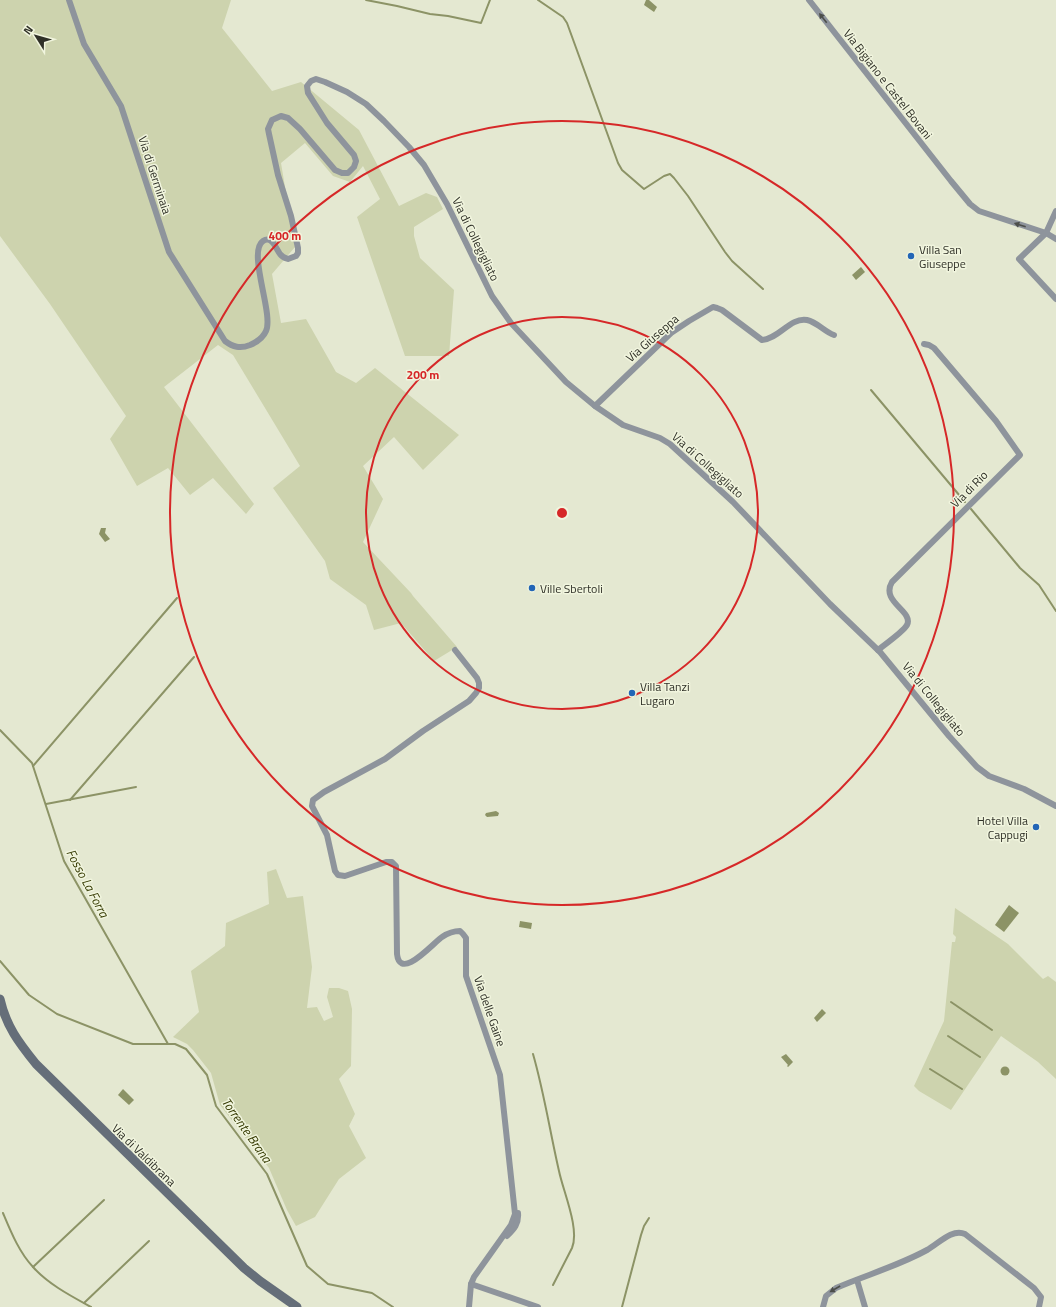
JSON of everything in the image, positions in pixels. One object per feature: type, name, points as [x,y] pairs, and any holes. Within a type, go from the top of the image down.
[{"type":"street","name":"Via di Germinaia","points":[[69,0],[84,44],[121,106],[169,252],[222,337],[228,344],[236,347]]},
{"type":"street","name":"Via Bigiano e Castel Bovani","points":[[809,0],[950,182],[970,204],[979,211],[1046,233],[1056,239]]},
{"type":"street","name":"Via di Collegigliato","points":[[236,347],[243,347],[258,341],[264,335],[268,327],[259,269],[258,253],[260,245],[266,240],[270,241],[281,255],[288,259],[296,256],[298,250],[291,216],[278,175],[269,134],[268,129],[272,120],[281,116],[288,118],[300,129],[338,172],[345,174],[348,173],[354,167],[356,161],[352,151],[327,123],[308,93],[307,88],[309,83],[314,80],[319,80],[356,97],[384,121],[409,147],[430,173],[500,309],[566,382],[595,406],[623,426],[660,438],[674,447],[733,502],[830,604],[878,650],[973,763],[996,779],[1018,786],[1056,806]]},
{"type":"street","points":[[1056,211],[1046,233],[1019,259],[1056,298]]},
{"type":"street","name":"Via Giuseppa","points":[[595,406],[671,333],[713,307],[722,310],[762,340],[771,338],[792,324],[803,320],[811,322],[826,332],[834,335]]},
{"type":"street","name":"Via di Rio","points":[[878,650],[904,628],[907,623],[907,617],[890,596],[889,590],[892,582],[1020,455],[996,421],[934,348],[924,344]]},
{"type":"street","name":"Via delle Gaine","points":[[455,650],[477,678],[479,688],[474,696],[385,759],[324,792],[313,800],[312,806],[329,839],[335,871],[337,874],[342,876],[384,862],[392,862],[396,865],[397,954],[398,959],[402,963],[407,964],[414,962],[436,941],[450,933],[460,931],[465,936],[466,976],[500,1075],[515,1206],[518,1215],[517,1223],[512,1231],[498,1243],[476,1274],[472,1284],[469,1307]]},
{"type":"street","name":"Via di Valdibrana","points":[[0,999],[4,1016],[14,1035],[36,1064],[244,1268],[297,1307]]},
{"type":"street","points":[[823,1307],[825,1299],[829,1293],[836,1288],[911,1258],[926,1251],[951,1234],[959,1232],[964,1234],[1034,1288],[1041,1297],[1040,1307]]},
{"type":"street","points":[[856,1280],[865,1307]]},
{"type":"street","points":[[472,1284],[538,1307]]},
{"type":"shaded area","points":[[0,0],[231,0],[222,28],[272,91],[301,82],[359,130],[399,206],[426,193],[437,197],[443,209],[414,227],[414,236],[420,258],[454,290],[449,356],[405,356],[357,217],[380,199],[363,166],[350,182],[333,176],[305,143],[281,163],[295,247],[272,274],[281,323],[306,319],[336,372],[356,383],[375,368],[459,435],[423,470],[394,437],[363,466],[383,499],[363,542],[411,593],[457,647],[434,661],[401,623],[374,630],[366,605],[330,579],[325,561],[273,488],[300,466],[233,355],[218,345],[164,387],[254,504],[246,514],[213,478],[190,495],[168,468],[137,486],[110,439],[126,416],[50,304],[0,236]]},
{"type":"shaded area","points":[[646,0],[649,0],[657,7],[654,12],[644,5]]},
{"type":"shaded area","points":[[861,267],[865,272],[856,280],[852,275]]},
{"type":"shaded area","points":[[101,528],[106,528],[105,533],[110,539],[105,542],[99,534]]},
{"type":"shaded area","points":[[496,811],[499,813],[498,816],[487,817],[485,815],[486,813]]},
{"type":"shaded area","points":[[276,869],[287,898],[303,896],[312,967],[307,1008],[317,1007],[324,1021],[333,1017],[327,997],[329,988],[339,988],[348,991],[352,1009],[351,1066],[339,1079],[355,1114],[349,1126],[366,1158],[339,1179],[315,1217],[296,1226],[287,1210],[269,1168],[220,1105],[211,1073],[187,1044],[173,1037],[199,1012],[191,971],[225,946],[226,923],[269,904],[267,872]]},
{"type":"shaded area","points":[[1009,905],[1019,913],[1004,932],[995,925]]},
{"type":"shaded area","points":[[955,908],[1008,944],[1043,979],[1048,976],[1056,982],[1056,1079],[1038,1062],[1001,1036],[951,1110],[919,1091],[914,1086],[944,1021],[952,942],[955,942],[956,937],[953,934]]},
{"type":"shaded area","points":[[520,921],[532,923],[531,929],[519,927]]},
{"type":"shaded area","points":[[822,1009],[826,1013],[817,1022],[814,1018]]},
{"type":"shaded area","points":[[786,1054],[793,1062],[788,1067],[781,1057]]},
{"type":"shaded area","points":[[1005,1066],[1010,1071],[1005,1076],[1000,1071]]},
{"type":"shaded area","points":[[123,1089],[134,1100],[129,1105],[118,1095]]},
{"type":"waterway","points":[[366,0],[481,23],[490,0]]},
{"type":"waterway","points":[[538,0],[563,17],[567,23],[618,163],[622,170],[644,189],[664,176],[670,174],[688,196],[732,261],[763,289]]},
{"type":"waterway","points":[[871,390],[965,502]]},
{"type":"waterway","points":[[971,509],[1020,568],[1039,585],[1056,611]]},
{"type":"waterway","points":[[33,766],[177,598]]},
{"type":"waterway","points":[[70,800],[194,657]]},
{"type":"waterway","name":"Fosso La Forra","points":[[0,730],[32,763],[64,861],[168,1044]]},
{"type":"waterway","points":[[46,804],[136,787]]},
{"type":"waterway","name":"Torrente Brana","points":[[0,961],[29,995],[57,1014],[133,1044],[175,1044],[186,1049],[207,1075],[216,1106],[267,1174],[307,1266],[328,1284],[372,1293],[393,1307]]},
{"type":"waterway","points":[[951,1002],[992,1030]]},
{"type":"waterway","points":[[948,1036],[980,1057]]},
{"type":"waterway","points":[[533,1054],[574,1231],[572,1248],[553,1285]]},
{"type":"waterway","points":[[930,1069],[962,1089]]},
{"type":"waterway","points":[[33,1267],[104,1200]]},
{"type":"waterway","points":[[3,1213],[19,1248],[33,1267],[53,1284],[91,1307]]},
{"type":"waterway","points":[[622,1307],[641,1235],[649,1218]]},
{"type":"waterway","points":[[84,1303],[149,1241]]},
{"type":"place","name":"Villa San Giuseppe","points":[[911,256]]},
{"type":"place","name":"Ville Sbertoli","points":[[532,588]]},
{"type":"place","name":"Villa Tanzi Lugaro","points":[[632,693]]},
{"type":"place","name":"Hotel Villa Cappugi","points":[[1036,827]]}]
